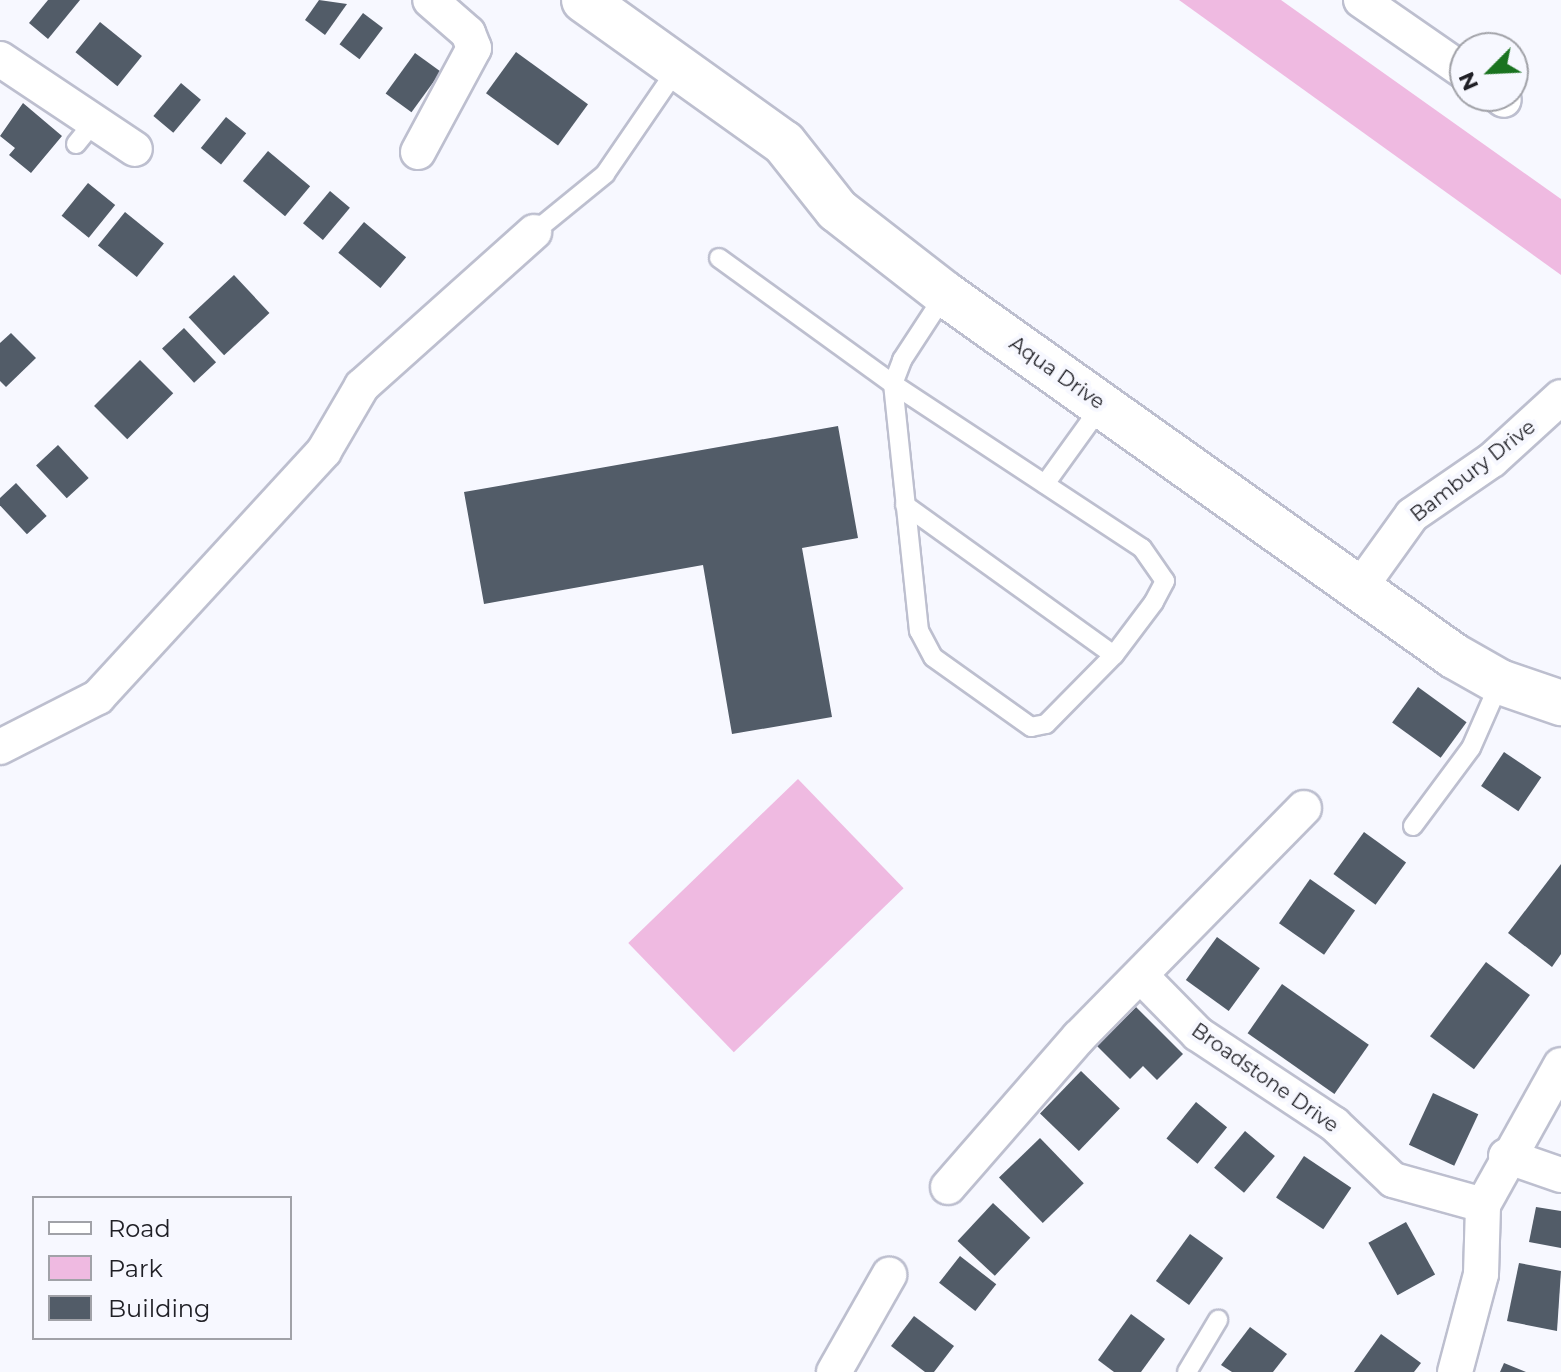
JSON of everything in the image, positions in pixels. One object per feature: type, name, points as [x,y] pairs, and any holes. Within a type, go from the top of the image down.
[{"type":"street","points":[[418,152],[474,48],[468,33],[430,0]]},
{"type":"street","points":[[1361,0],[1449,61]]},
{"type":"street","name":"Aqua Drive","points":[[599,4],[677,69],[784,143],[837,210],[945,294],[1361,586],[1429,639],[1500,682],[1561,703]]},
{"type":"street","points":[[0,59],[85,133],[135,149]]},
{"type":"street","points":[[0,747],[98,697],[324,451],[362,386],[534,232]]},
{"type":"street","name":"Bambury Drive","points":[[1361,586],[1412,515],[1492,460],[1561,397]]},
{"type":"street","points":[[948,1187],[1079,1037],[1304,808]]},
{"type":"street","name":"Broadstone Drive","points":[[1141,976],[1198,1034],[1334,1124],[1393,1180],[1483,1205]]},
{"type":"street","points":[[1455,1372],[1481,1274],[1483,1205],[1506,1156],[1561,1065]]},
{"type":"street","points":[[1506,1156],[1561,1175]]},
{"type":"street","points":[[834,1372],[889,1275]]},
{"type":"lane","points":[[534,232],[605,174],[677,69]]},
{"type":"lane","points":[[719,258],[893,384],[1142,548],[1165,581],[1114,655],[1046,724],[1031,727],[933,657],[919,631],[893,384],[902,360],[945,294]]},
{"type":"lane","points":[[1045,484],[1102,405]]},
{"type":"lane","points":[[905,505],[1114,655]]},
{"type":"lane","points":[[1413,826],[1471,748],[1500,682]]},
{"type":"lane","points":[[1187,1372],[1218,1320]]},
{"type":"green space","points":[[1179,0],[1281,0],[1561,199],[1561,275]]},
{"type":"green space","points":[[798,779],[904,888],[734,1052],[628,943]]},
{"type":"building","points":[[48,0],[80,0],[48,39],[29,23]]},
{"type":"building","points":[[319,0],[347,4],[325,35],[305,20]]},
{"type":"building","points":[[363,13],[383,28],[359,59],[340,44]]},
{"type":"building","points":[[100,22],[142,56],[117,86],[75,52]]},
{"type":"building","points":[[516,52],[588,104],[558,146],[486,93]]},
{"type":"building","points":[[415,53],[441,72],[411,112],[386,93]]},
{"type":"building","points":[[181,83],[201,100],[173,133],[153,116]]},
{"type":"building","points":[[23,103],[62,136],[31,173],[9,155],[15,148],[0,136]]},
{"type":"building","points":[[226,117],[246,133],[221,164],[201,148]]},
{"type":"building","points":[[268,151],[310,186],[285,216],[243,181]]},
{"type":"building","points":[[88,183],[115,205],[89,238],[62,216]]},
{"type":"building","points":[[330,191],[350,208],[323,240],[303,223]]},
{"type":"building","points":[[125,212],[164,243],[137,277],[98,245]]},
{"type":"building","points":[[364,222],[406,257],[380,288],[338,253]]},
{"type":"building","points":[[234,275],[269,313],[224,355],[189,317]]},
{"type":"building","points":[[184,328],[216,362],[194,383],[162,348]]},
{"type":"building","points":[[11,333],[36,358],[6,387],[0,381],[0,343]]},
{"type":"building","points":[[140,360],[173,393],[127,439],[94,406]]},
{"type":"building","points":[[838,426],[858,538],[802,548],[832,717],[732,734],[703,565],[484,604],[464,492]]},
{"type":"building","points":[[58,445],[89,478],[67,498],[36,465]]},
{"type":"building","points":[[16,483],[47,516],[27,534],[0,505],[0,498]]},
{"type":"building","points":[[1418,687],[1467,722],[1441,758],[1392,723]]},
{"type":"building","points":[[1504,752],[1541,777],[1518,811],[1481,786]]},
{"type":"building","points":[[1364,832],[1406,863],[1376,905],[1333,874]]},
{"type":"building","points":[[1561,864],[1561,954],[1552,967],[1508,933]]},
{"type":"building","points":[[1310,879],[1355,911],[1324,955],[1279,923]]},
{"type":"building","points":[[1217,937],[1260,968],[1229,1011],[1186,980]]},
{"type":"building","points":[[1486,962],[1530,995],[1474,1069],[1430,1036]]},
{"type":"building","points":[[1282,984],[1369,1045],[1334,1094],[1248,1033]]},
{"type":"building","points":[[1136,1007],[1183,1054],[1157,1080],[1143,1066],[1130,1079],[1097,1046]]},
{"type":"building","points":[[1081,1071],[1120,1109],[1079,1151],[1040,1113]]},
{"type":"building","points":[[1433,1093],[1478,1114],[1454,1166],[1409,1145]]},
{"type":"building","points":[[1196,1102],[1227,1127],[1198,1164],[1166,1139]]},
{"type":"building","points":[[1245,1131],[1275,1156],[1244,1193],[1214,1168]]},
{"type":"building","points":[[1040,1138],[1084,1183],[1043,1223],[999,1178]]},
{"type":"building","points":[[1304,1156],[1351,1188],[1323,1229],[1276,1197]]},
{"type":"building","points":[[993,1203],[1030,1238],[995,1276],[958,1241]]},
{"type":"building","points":[[1536,1207],[1561,1211],[1561,1248],[1529,1242]]},
{"type":"building","points":[[1406,1222],[1435,1274],[1397,1295],[1368,1243]]},
{"type":"building","points":[[1190,1234],[1223,1258],[1189,1305],[1156,1281]]},
{"type":"building","points":[[960,1256],[996,1284],[975,1311],[939,1283]]},
{"type":"building","points":[[1519,1263],[1561,1271],[1557,1331],[1507,1321]]},
{"type":"building","points":[[1131,1314],[1165,1339],[1141,1372],[1114,1372],[1098,1360]]},
{"type":"building","points":[[914,1316],[954,1346],[934,1372],[925,1372],[891,1346]]},
{"type":"building","points":[[1250,1327],[1287,1354],[1273,1372],[1232,1372],[1221,1365]]},
{"type":"building","points":[[1381,1334],[1421,1363],[1414,1372],[1354,1372]]},
{"type":"building","points":[[1504,1363],[1526,1372],[1500,1372]]}]
